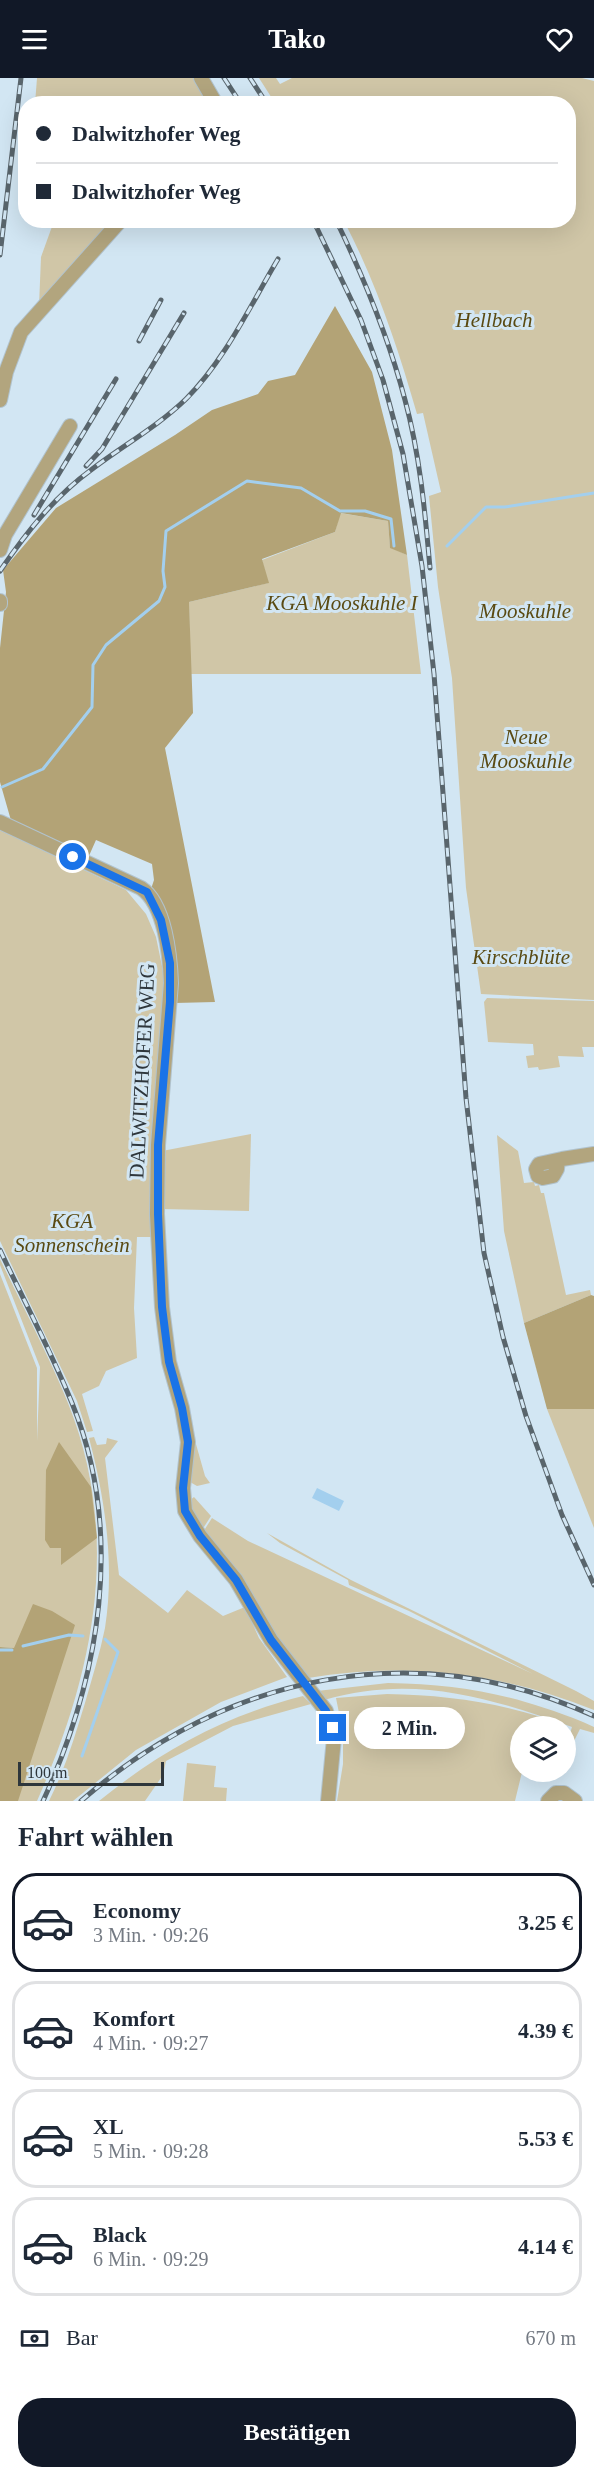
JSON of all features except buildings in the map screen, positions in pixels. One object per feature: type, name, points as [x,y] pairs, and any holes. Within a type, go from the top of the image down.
[{"type":"street","points":[[201,78],[211,96]]},
{"type":"street","points":[[0,400],[6,372],[21,332],[114,228]]},
{"type":"street","points":[[0,550],[5,535],[70,426]]},
{"type":"street","name":"DALWITZHOFER WEG","points":[[0,822],[141,888],[152,899],[161,920],[170,963],[171,983],[158,1145],[158,1242],[162,1307],[169,1362],[182,1408],[188,1442],[183,1488],[185,1511],[200,1536],[236,1580],[271,1640],[326,1711],[333,1728],[335,1749],[328,1801]]},
{"type":"street","points":[[558,1160],[594,1154]]},
{"type":"street","points":[[548,1801],[556,1793],[569,1797]]},
{"type":"green space","points":[[37,78],[193,78],[204,96],[36,96]]},
{"type":"green space","points":[[259,78],[276,78],[280,84],[292,78],[582,78],[594,81],[594,1000],[481,994],[466,888],[452,678],[438,587],[429,496],[441,492],[423,413],[417,414],[385,316],[348,228],[576,228],[576,96],[271,96]]},
{"type":"green space","points":[[51,228],[108,228],[39,306],[41,257]]},
{"type":"green space","name":"KGA Mooskuhle I","points":[[340,513],[388,521],[390,547],[407,555],[421,674],[190,674],[189,602],[268,583],[262,560],[335,532]]},
{"type":"green space","name":"KGA Sonnenschein","points":[[0,830],[126,890],[146,914],[156,937],[164,976],[151,1173],[152,1237],[137,1237],[134,1308],[137,1358],[106,1371],[99,1386],[82,1394],[93,1431],[87,1432],[77,1401],[0,1241]]},
{"type":"green space","points":[[487,998],[594,1001],[594,1047],[582,1047],[584,1057],[558,1056],[560,1067],[539,1070],[538,1067],[528,1068],[526,1056],[534,1055],[533,1044],[488,1042],[484,1002]]},
{"type":"green space","points":[[251,1134],[249,1211],[162,1209],[162,1151]]},
{"type":"green space","points":[[497,1135],[518,1151],[524,1183],[534,1182],[535,1186],[539,1185],[541,1193],[544,1193],[566,1295],[590,1290],[591,1295],[524,1323],[504,1231]]},
{"type":"green space","points":[[0,1259],[68,1403],[85,1454],[94,1504],[97,1555],[94,1605],[86,1654],[57,1753],[37,1801],[0,1801],[13,1648],[0,1647],[0,1274],[37,1368],[37,1441],[40,1367],[0,1265]]},
{"type":"green space","points":[[547,1409],[594,1409],[594,1528]]},
{"type":"green space","points":[[192,1430],[205,1476],[210,1483],[197,1486],[190,1482]]},
{"type":"green space","points":[[94,1437],[97,1445],[106,1444],[107,1438],[118,1441],[105,1458],[119,1575],[168,1613],[187,1590],[223,1616],[245,1607],[259,1638],[287,1677],[221,1702],[136,1750],[73,1801],[49,1801],[60,1777],[85,1703],[105,1628],[108,1604],[107,1532],[100,1484],[89,1438]]},
{"type":"green space","points":[[194,1497],[211,1516],[202,1530],[193,1516],[189,1501]]},
{"type":"green space","points":[[212,1518],[248,1541],[533,1674],[409,1611],[349,1585],[348,1580],[280,1543],[267,1533],[351,1580],[576,1691],[594,1701],[594,1710],[525,1687],[453,1674],[381,1671],[308,1678],[272,1636],[203,1532]]},
{"type":"green space","points":[[388,1683],[440,1686],[511,1698],[566,1716],[541,1716],[480,1698],[450,1692],[388,1689],[357,1692],[324,1700],[317,1691]]},
{"type":"green space","points":[[387,1694],[427,1696],[465,1700],[537,1716],[510,1716],[510,1782],[520,1782],[515,1801],[337,1801],[343,1764],[343,1733],[336,1698]]},
{"type":"green space","points":[[303,1696],[311,1704],[233,1726],[166,1761],[163,1775],[145,1801],[99,1801],[146,1766],[195,1737],[247,1714]]},
{"type":"green space","points":[[576,1719],[594,1727],[594,1733],[580,1729],[576,1737]]},
{"type":"green space","points":[[187,1763],[216,1766],[214,1787],[227,1788],[226,1801],[183,1801]]},
{"type":"shaded area","points":[[335,306],[372,372],[392,450],[407,555],[390,548],[388,521],[341,513],[335,532],[262,559],[269,583],[189,602],[193,713],[165,748],[215,1002],[175,1003],[151,889],[154,880],[152,864],[96,840],[88,858],[12,824],[0,782],[0,648],[6,592],[3,570],[56,508],[212,410],[258,394],[268,381],[295,375]]},
{"type":"shaded area","points":[[591,1295],[594,1296],[594,1409],[547,1409],[524,1323]]},
{"type":"shaded area","points":[[59,1442],[91,1487],[97,1538],[61,1565],[61,1548],[50,1548],[45,1540],[46,1470]]},
{"type":"shaded area","points":[[33,1604],[52,1611],[75,1625],[18,1801],[0,1801],[0,1647],[14,1648]]},
{"type":"water","points":[[317,1488],[344,1501],[339,1511],[312,1498]]},
{"type":"waterway","name":"Hellbach","points":[[2,787],[43,769],[92,707],[93,665],[106,645],[159,601],[165,587],[163,571],[166,531],[247,481],[301,488],[340,511],[365,511],[391,519],[394,546]]},
{"type":"waterway","name":"Hellbach","points":[[447,546],[486,507],[505,507],[594,493]]},
{"type":"waterway","points":[[23,1646],[69,1635],[83,1636]]},
{"type":"waterway","points":[[82,1756],[118,1652],[105,1639]]},
{"type":"waterway","points":[[0,1650],[12,1650]]},
{"type":"railway","points":[[19,96],[21,78]]},
{"type":"railway","points":[[224,78],[236,96]]},
{"type":"railway","points":[[250,78],[262,96]]},
{"type":"railway","points":[[0,255],[18,103]]},
{"type":"railway","points":[[317,228],[361,320],[383,380],[403,454],[422,566],[434,674],[466,1098],[484,1253],[503,1337],[526,1416],[562,1515],[594,1585]]},
{"type":"railway","points":[[340,228],[375,309],[405,400],[418,463],[430,568]]},
{"type":"railway","points":[[0,571],[30,529],[65,492],[103,461],[163,419],[200,384],[225,350],[278,259]]},
{"type":"railway","points":[[139,341],[161,300]]},
{"type":"railway","points":[[86,466],[102,449],[184,313]]},
{"type":"railway","points":[[34,515],[116,379]]},
{"type":"railway","points":[[0,1250],[72,1403],[88,1452],[98,1503],[101,1553],[99,1604],[91,1655],[79,1705],[63,1754],[43,1801]]},
{"type":"railway","points":[[81,1801],[138,1758],[197,1723],[260,1697],[325,1680],[391,1673],[458,1677],[526,1691],[594,1716]]},
{"type":"route","points":[[73,857],[131,882],[147,892],[158,910],[170,963],[170,1002],[158,1145],[158,1242],[162,1307],[169,1362],[182,1408],[188,1442],[183,1488],[185,1511],[188,1520],[236,1580],[271,1640],[326,1711],[333,1728]]},
{"type":"park label","name":"Mooskuhle","points":[[525,611]]},
{"type":"park label","name":"Neue Mooskuhle","points":[[526,749]]},
{"type":"park label","name":"Kirschblüte","points":[[521,957]]}]
